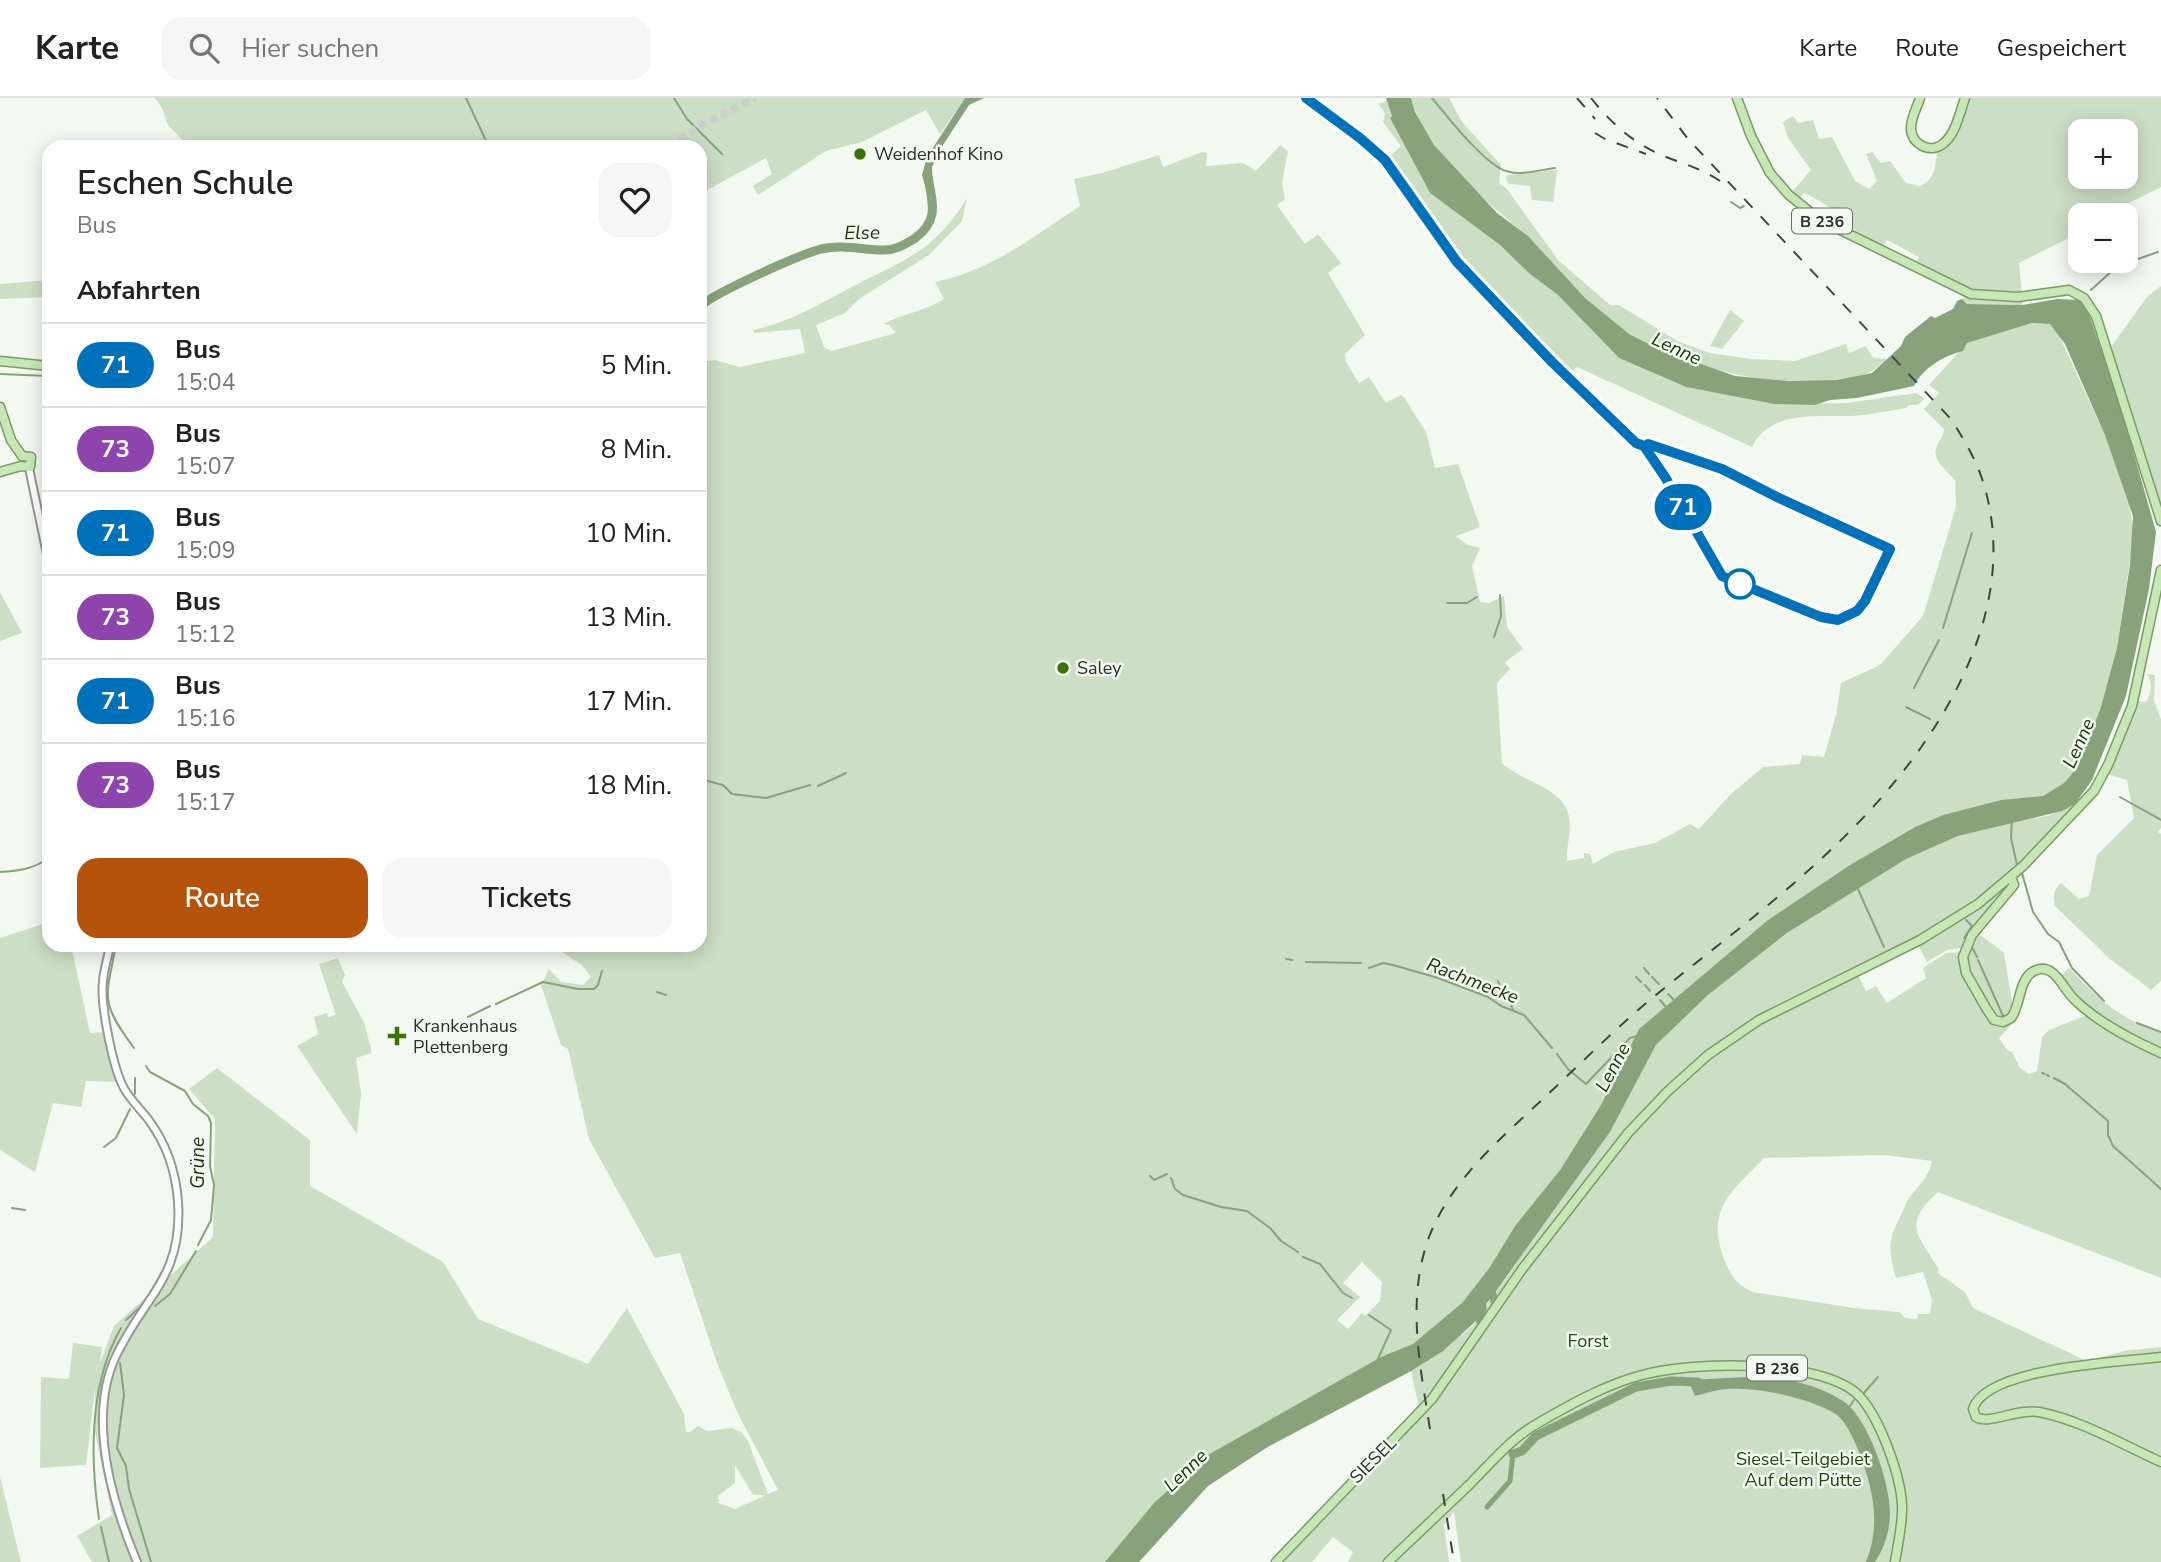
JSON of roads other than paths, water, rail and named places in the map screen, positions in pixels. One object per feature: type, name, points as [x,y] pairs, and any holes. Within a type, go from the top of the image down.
[{"type":"main road","name":"B 236","points":[[1737,98],[1751,136],[1770,173],[1788,195],[1820,220],[1971,294],[2018,297],[2072,290],[2084,298],[2094,311],[2161,521]]},
{"type":"main road","points":[[1920,98],[1911,131],[1917,143],[1932,149],[1950,137],[1965,98]]},
{"type":"main road","points":[[0,361],[42,365]]},
{"type":"main road","points":[[0,407],[11,440],[24,463],[0,472]]},
{"type":"main road","name":"SIESEL","points":[[1276,1562],[1313,1520],[1432,1398],[1523,1268],[1628,1133],[1668,1091],[1737,1034],[1789,1004],[1936,931],[1978,904],[2021,869],[2094,791],[2108,765],[2132,706],[2161,570]]},
{"type":"main road","points":[[2011,877],[2014,885],[1972,935],[1963,957],[1969,980],[1992,1018],[2000,1022],[2011,1018],[2029,975],[2036,970],[2046,970],[2055,975],[2081,1005],[2161,1054]]},
{"type":"main road","points":[[2161,1357],[2069,1367],[2021,1377],[1984,1395],[1973,1409],[1976,1416],[1985,1420],[2022,1411],[2047,1415],[2161,1462]]},
{"type":"main road","name":"B 236","points":[[1388,1562],[1512,1442],[1540,1422],[1623,1381],[1643,1375],[1749,1365],[1820,1377],[1851,1389],[1867,1406],[1882,1434],[1901,1498],[1895,1562]]},
{"type":"street","points":[[24,463],[42,536]]},
{"type":"street","points":[[109,952],[103,983],[104,1010],[117,1070],[125,1090],[162,1141],[173,1169],[178,1205],[178,1235],[167,1271],[115,1358],[105,1394],[106,1452],[119,1507],[137,1562]]},
{"type":"waterway","points":[[466,98],[486,140]]},
{"type":"waterway","points":[[674,98],[687,119],[722,154]]},
{"type":"waterway","points":[[1432,98],[1466,139],[1497,167],[1517,173],[1555,168]]},
{"type":"waterway","name":"Else","points":[[707,301],[758,274],[821,249],[845,247],[888,250],[907,243],[922,232],[931,219],[928,177]]},
{"type":"waterway","points":[[1731,202],[1740,208],[1744,206]]},
{"type":"waterway","points":[[2138,259],[2158,252]]},
{"type":"waterway","points":[[2091,290],[2110,273]]},
{"type":"waterway","name":"Else","points":[[0,374],[42,376]]},
{"type":"waterway","points":[[1943,628],[1972,533]]},
{"type":"waterway","points":[[1494,637],[1501,616],[1500,595]]},
{"type":"waterway","points":[[1447,603],[1467,603],[1477,597]]},
{"type":"waterway","points":[[1914,688],[1939,640]]},
{"type":"waterway","points":[[1906,707],[1930,719]]},
{"type":"waterway","points":[[818,786],[846,773]]},
{"type":"waterway","points":[[707,781],[723,785],[732,794],[766,798],[810,785]]},
{"type":"waterway","points":[[2120,797],[2161,820]]},
{"type":"waterway","points":[[2012,819],[2011,838],[2017,865]]},
{"type":"waterway","points":[[0,872],[26,869],[42,862]]},
{"type":"waterway","points":[[2022,873],[2033,912],[2048,934],[2059,942],[2072,968],[2104,1001]]},
{"type":"waterway","points":[[1857,887],[1884,947]]},
{"type":"waterway","points":[[1964,938],[1972,926],[1966,920]]},
{"type":"waterway","points":[[1973,949],[1977,957]]},
{"type":"waterway","name":"Grüne","points":[[115,952],[108,988],[110,1009],[134,1048]]},
{"type":"waterway","name":"Rachmecke","points":[[1286,959],[1292,960]]},
{"type":"waterway","points":[[1978,960],[2003,1016]]},
{"type":"waterway","name":"Rachmecke","points":[[1306,962],[1361,963]]},
{"type":"waterway","name":"Rachmecke","points":[[1369,968],[1383,963],[1393,965],[1488,997],[1501,1006],[1524,1015],[1552,1048]]},
{"type":"waterway","points":[[1644,968],[1649,974]]},
{"type":"waterway","points":[[496,1004],[543,982],[578,989],[594,989],[602,971]]},
{"type":"waterway","points":[[1636,977],[1641,982]]},
{"type":"waterway","points":[[1652,977],[1659,984]]},
{"type":"waterway","points":[[1498,981],[1513,1010]]},
{"type":"waterway","points":[[1645,985],[1650,991]]},
{"type":"waterway","points":[[1492,991],[1509,1002]]},
{"type":"waterway","points":[[657,992],[666,995]]},
{"type":"waterway","points":[[1668,994],[1675,1001]]},
{"type":"waterway","points":[[1660,1000],[1666,1007]]},
{"type":"waterway","points":[[468,1017],[490,1006]]},
{"type":"waterway","points":[[2137,1023],[2161,1032]]},
{"type":"waterway","points":[[448,1029],[455,1025]]},
{"type":"waterway","name":"Rachmecke","points":[[1557,1054],[1568,1069],[1586,1084],[1630,1038],[1637,1036]]},
{"type":"waterway","name":"Grüne","points":[[146,1066],[150,1072],[185,1091],[211,1123],[210,1166],[214,1185],[211,1220],[198,1245]]},
{"type":"waterway","points":[[135,1078],[135,1094]]},
{"type":"waterway","points":[[2054,1078],[2065,1084],[2108,1121],[2108,1135],[2113,1146],[2161,1189]]},
{"type":"waterway","points":[[104,1147],[116,1138],[130,1109]]},
{"type":"waterway","points":[[1150,1176],[1154,1180],[1167,1174]]},
{"type":"waterway","points":[[1171,1178],[1175,1189],[1183,1195],[1221,1207],[1247,1211],[1298,1252]]},
{"type":"waterway","points":[[12,1208],[25,1210]]},
{"type":"waterway","name":"Grüne","points":[[155,1306],[170,1294],[196,1251]]},
{"type":"waterway","points":[[1303,1257],[1320,1264],[1343,1293],[1352,1298]]},
{"type":"waterway","name":"Grüne","points":[[126,1320],[141,1306]]},
{"type":"waterway","points":[[1369,1315],[1391,1330],[1377,1361]]},
{"type":"waterway","name":"Grüne","points":[[99,1519],[94,1471],[95,1421],[103,1373],[121,1328]]},
{"type":"waterway","points":[[120,1363],[124,1395],[117,1448],[126,1466],[129,1489],[151,1562]]},
{"type":"waterway","points":[[1863,1394],[1878,1377]]},
{"type":"waterway","points":[[1513,1454],[1522,1451],[1536,1436],[1636,1387],[1671,1381],[1698,1382]]},
{"type":"waterway","points":[[1850,1406],[1854,1400]]},
{"type":"waterway","points":[[1487,1507],[1510,1481],[1513,1453]]},
{"type":"waterway","name":"Grüne","points":[[101,1527],[109,1562]]},
{"type":"tunnel","points":[[680,140],[701,125],[755,98]]},
{"type":"railway","points":[[1577,98],[1595,119]]},
{"type":"railway","points":[[1591,98],[1605,115],[1630,137],[1659,154],[1720,181]]},
{"type":"railway","points":[[1430,1429],[1419,1357],[1418,1285],[1429,1237],[1450,1197],[1494,1145],[1619,1027],[1791,886],[1872,809],[1935,727],[1960,681],[1980,634],[1991,585],[1993,535],[1984,485],[1970,450],[1950,418],[1688,139],[1657,98]]},
{"type":"railway","points":[[1595,133],[1646,154]]},
{"type":"railway","points":[[1443,1494],[1454,1562]]},
{"type":"place","name":"Weidenhof Kino","points":[[860,154]]},
{"type":"place","name":"Saley","points":[[1063,668]]},
{"type":"place","name":"Krankenhaus Plettenberg","points":[[397,1036]]},
{"type":"water label","name":"Lenne","points":[[1677,348]]},
{"type":"water label","name":"Lenne","points":[[2078,743]]},
{"type":"water label","name":"Lenne","points":[[1612,1067]]},
{"type":"water label","name":"Lenne","points":[[1185,1470]]},
{"type":"park label","name":"Forst","points":[[1588,1341]]},
{"type":"park label","name":"Siesel-Teilgebiet Auf dem Pütte","points":[[1803,1469]]}]
